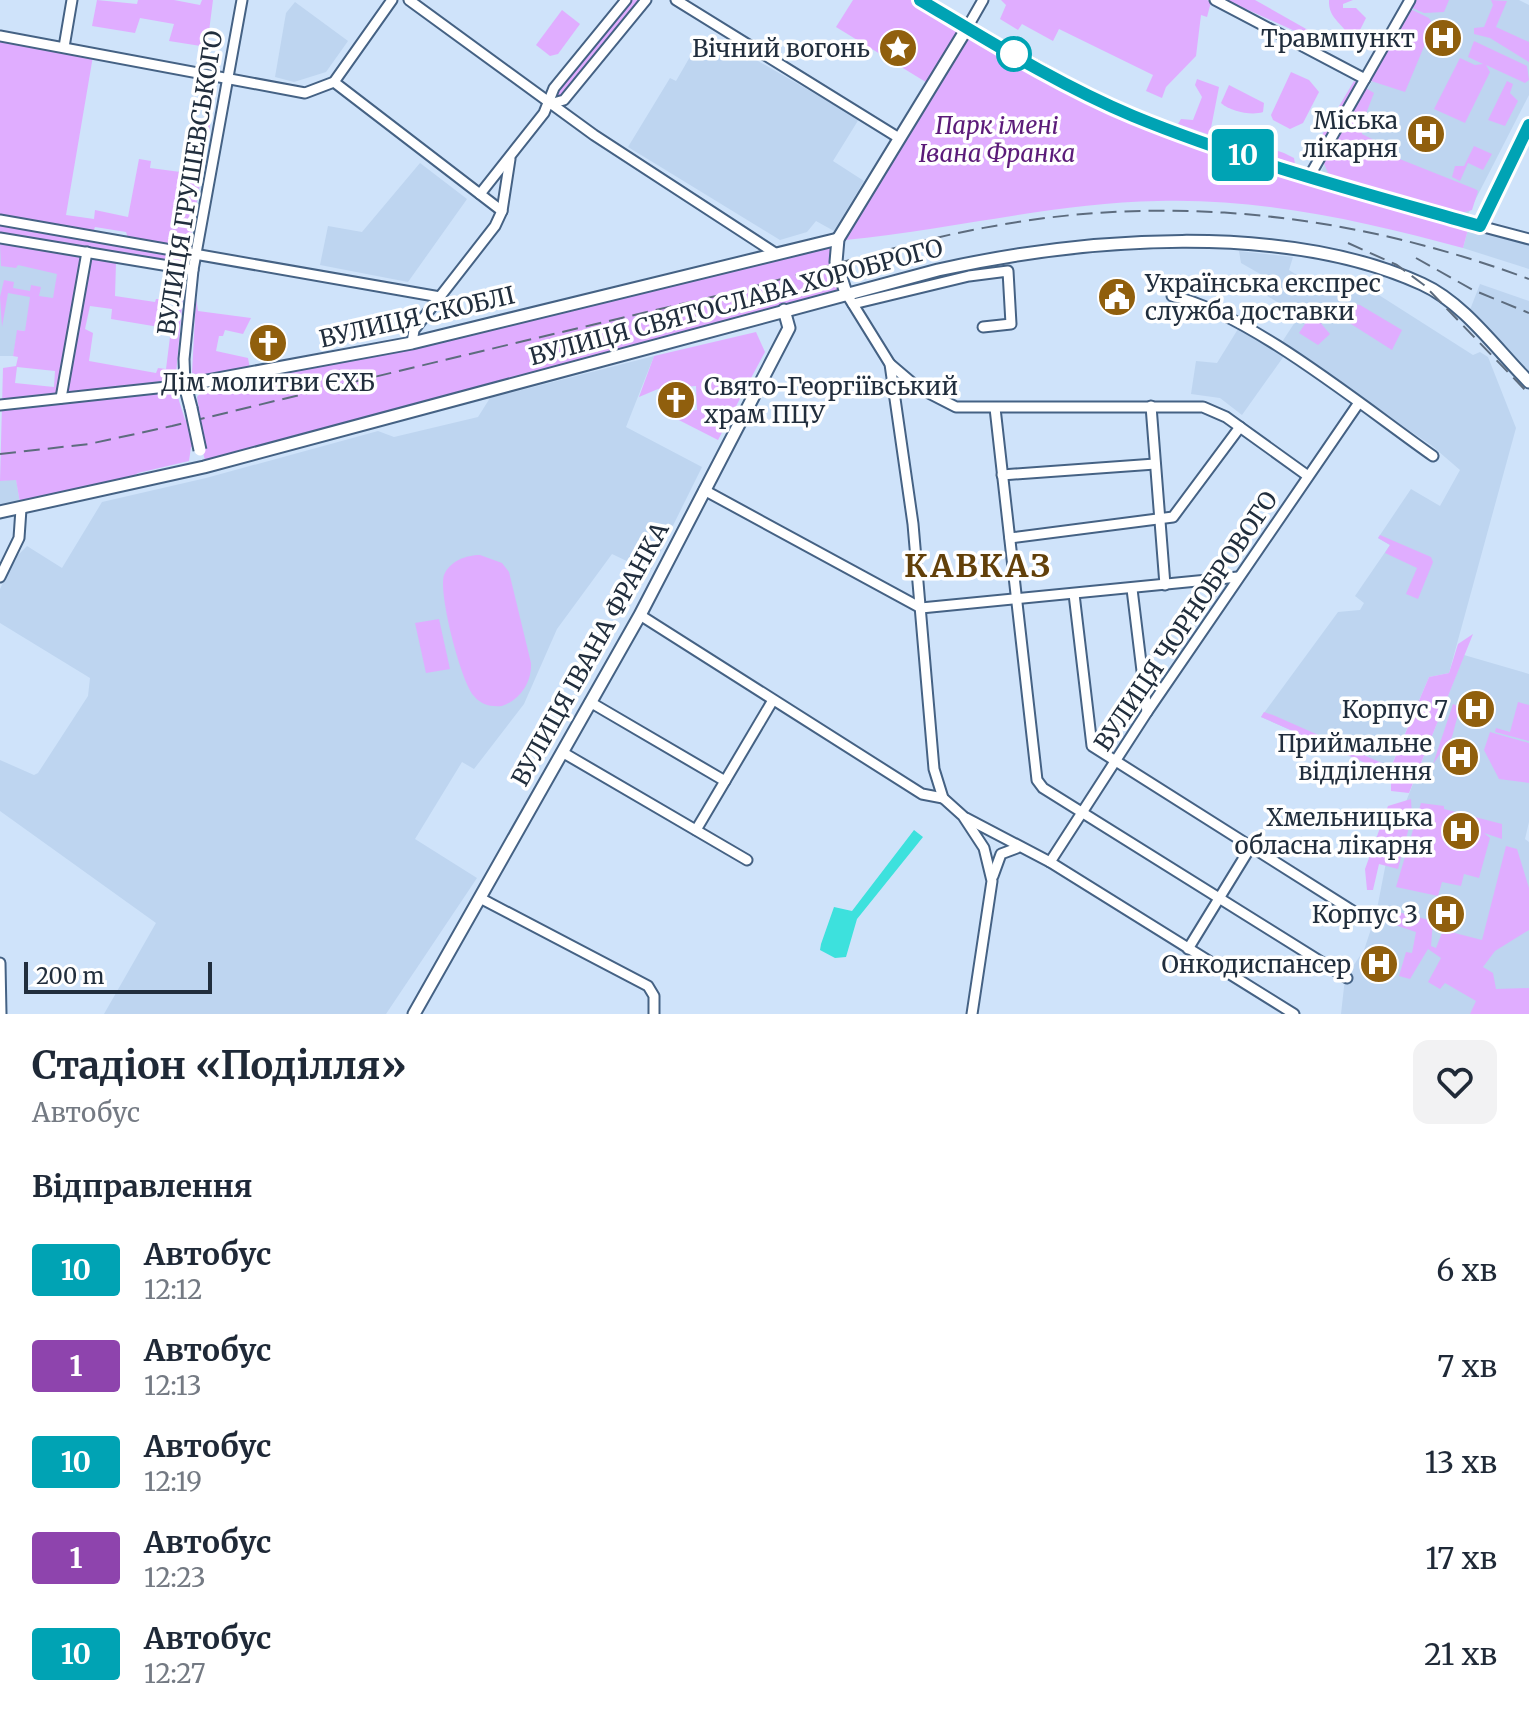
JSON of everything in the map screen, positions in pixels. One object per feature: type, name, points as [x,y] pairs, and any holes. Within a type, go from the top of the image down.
[{"type":"main road","points":[[849,299],[836,262],[838,239],[967,28],[1087,95],[1134,116],[1309,177],[1480,226],[1529,125]]},
{"type":"main road","name":"ВУЛИЦЯ СКОБЛІ","points":[[185,385],[412,343],[838,239]]},
{"type":"main road","name":"ВУЛИЦЯ СВЯТОСЛАВА ХОРОБРОГО","points":[[0,512],[204,467],[784,310],[849,299],[1038,250],[1125,244],[1223,244],[1298,251],[1398,276],[1424,285],[1442,297],[1529,382]]},
{"type":"main road","name":"ВУЛИЦЯ ІВАНА ФРАНКА","points":[[414,1014],[640,615],[789,328],[784,310]]},
{"type":"main road","name":"ВУЛИЦЯ ГРУШЕВСЬКОГО","points":[[185,385],[204,467]]},
{"type":"street","points":[[64,47],[72,0]]},
{"type":"street","name":"ВУЛИЦЯ ГРУШЕВСЬКОГО","points":[[185,385],[184,359],[193,270],[242,0]]},
{"type":"street","points":[[0,36],[305,93],[334,82],[392,0]]},
{"type":"street","points":[[409,0],[550,104],[775,253]]},
{"type":"street","points":[[480,194],[550,104],[554,88],[626,0]]},
{"type":"street","points":[[550,104],[564,100],[646,0]]},
{"type":"street","points":[[676,0],[899,138]]},
{"type":"street","points":[[920,0],[967,28],[983,0]]},
{"type":"street","points":[[1215,0],[1365,79]]},
{"type":"street","points":[[1309,177],[1410,0]]},
{"type":"street","points":[[334,82],[502,211]]},
{"type":"street","points":[[412,343],[414,330],[492,230],[502,211],[511,155]]},
{"type":"street","points":[[0,220],[440,297]]},
{"type":"street","points":[[29,243],[32,225]]},
{"type":"street","points":[[1480,226],[1529,239]]},
{"type":"street","points":[[0,238],[193,270]]},
{"type":"street","points":[[61,398],[87,252]]},
{"type":"street","points":[[983,327],[1011,324],[1008,271],[849,299],[890,364],[939,400],[956,407],[1203,407],[1240,427],[1308,476]]},
{"type":"street","points":[[1172,296],[1197,302],[1234,322],[1433,456]]},
{"type":"street","points":[[890,364],[913,524],[930,747],[943,798]]},
{"type":"street","name":"ВУЛИЦЯ СКОБЛІ","points":[[0,405],[185,385]]},
{"type":"street","name":"ВУЛИЦЯ ЧОРНОБРОВОГО","points":[[1050,862],[1147,712],[1358,404]]},
{"type":"street","points":[[1151,406],[1165,585]]},
{"type":"street","points":[[995,408],[1037,780],[1043,788],[1221,896],[1347,978]]},
{"type":"street","points":[[1160,532],[1240,427]]},
{"type":"street","points":[[1002,475],[1155,464]]},
{"type":"street","points":[[704,490],[921,608],[1238,577]]},
{"type":"street","points":[[0,577],[19,538],[21,509]]},
{"type":"street","points":[[1010,538],[1173,517]]},
{"type":"street","points":[[1132,589],[1147,712]]},
{"type":"street","points":[[1074,594],[1088,735],[1092,746],[1356,913]]},
{"type":"street","points":[[640,615],[922,794],[943,798],[963,816],[1020,849],[1050,862],[1294,1014]]},
{"type":"street","points":[[696,830],[773,700]]},
{"type":"street","points":[[590,702],[725,781]]},
{"type":"street","points":[[562,752],[747,860]]},
{"type":"street","points":[[963,816],[984,850],[992,881]]},
{"type":"street","points":[[984,850],[987,838],[998,837]]},
{"type":"street","points":[[972,1014],[992,881],[1002,853],[998,837]]},
{"type":"street","points":[[1188,949],[1250,848]]},
{"type":"street","points":[[984,850],[992,856],[1020,849]]},
{"type":"street","points":[[480,898],[648,986],[654,996],[654,1014]]},
{"type":"street","points":[[0,963],[1,1014]]},
{"type":"shaded area","name":"Міська лікарня","points":[[1418,0],[1519,0],[1529,5],[1529,95],[1468,214],[1320,173]]},
{"type":"shaded area","points":[[295,2],[348,41],[326,72],[294,82],[275,77],[286,13]]},
{"type":"shaded area","points":[[702,36],[727,50],[730,45],[859,119],[833,161],[864,181],[834,231],[816,221],[807,232],[780,240],[628,147],[670,78],[676,81]]},
{"type":"shaded area","points":[[420,163],[467,199],[408,282],[320,265],[328,226],[362,232]]},
{"type":"shaded area","points":[[1469,226],[1529,242],[1529,269],[1463,248]]},
{"type":"shaded area","points":[[0,244],[86,258],[77,314],[25,331],[18,330],[13,356],[0,356]]},
{"type":"shaded area","points":[[1239,251],[1293,257],[1289,270],[1318,289],[1328,276],[1342,285],[1349,276],[1473,355],[1480,352],[1488,357],[1516,428],[1449,673],[1429,677],[1388,773],[1261,717],[1338,612],[1360,610],[1364,603],[1355,596],[1390,545],[1378,538],[1411,489],[1440,506],[1460,470],[1431,445],[1280,345],[1299,316],[1258,290],[1262,275],[1241,263]]},
{"type":"shaded area","points":[[1480,284],[1529,301],[1529,378],[1468,315]]},
{"type":"shaded area","points":[[1238,329],[1284,356],[1242,415],[1220,398],[1191,394],[1196,361],[1217,363]]},
{"type":"shaded area","points":[[654,356],[626,427],[702,467],[650,572],[612,554],[557,629],[524,704],[474,769],[462,762],[415,839],[477,878],[386,1014],[104,1014],[156,923],[0,811],[0,760],[34,775],[38,773],[88,696],[90,678],[0,623],[0,589],[14,559],[27,546],[62,568],[102,502],[206,478],[378,431],[394,437],[478,417],[490,398]]},
{"type":"shaded area","points":[[16,479],[20,503],[0,506],[0,481]]},
{"type":"shaded area","name":"Хмельницька обласна лікарня","points":[[1464,655],[1529,674],[1529,822],[1525,839],[1529,842],[1529,1014],[1341,1014],[1345,978],[1364,950],[1376,914],[1390,842]]},
{"type":"shaded area","points":[[914,830],[923,837],[857,919],[846,957],[835,958],[820,950],[834,907],[852,911]]},
{"type":"green space","points":[[97,0],[137,4],[138,0],[174,0],[200,5],[202,0],[213,0],[207,47],[169,41],[174,24],[140,18],[135,33],[92,26]]},
{"type":"green space","points":[[631,0],[641,0],[561,98],[554,92]]},
{"type":"green space","points":[[853,0],[916,0],[963,28],[929,84],[836,27]]},
{"type":"green space","points":[[1001,0],[1211,2],[1207,17],[1201,15],[1196,56],[1166,87],[1162,98],[1146,91],[1153,75],[1059,29],[1053,41],[1022,24],[1018,30],[1000,19],[1006,5]]},
{"type":"green space","points":[[1226,0],[1255,0],[1308,30],[1308,37]]},
{"type":"green space","points":[[1329,0],[1353,0],[1343,4],[1343,8],[1356,8],[1366,18],[1354,42],[1350,41],[1331,13]]},
{"type":"green space","points":[[1412,0],[1449,0],[1444,12],[1424,13],[1410,7]]},
{"type":"green space","points":[[1491,0],[1507,1],[1496,27],[1529,42],[1529,62],[1490,38],[1474,34],[1474,28],[1484,27],[1493,5]]},
{"type":"green space","points":[[1406,7],[1429,18],[1433,25],[1405,92],[1365,79]]},
{"type":"green space","points":[[562,10],[580,24],[558,54],[550,56],[536,45]]},
{"type":"green space","name":"Парк імені Івана Франка","points":[[968,31],[1133,119],[1469,226],[1463,248],[1312,213],[1197,201],[1080,207],[845,240]]},
{"type":"green space","points":[[0,40],[93,56],[66,215],[94,219],[95,210],[128,217],[139,159],[151,161],[150,168],[196,174],[199,157],[186,155],[188,138],[199,140],[202,125],[210,125],[189,248],[128,238],[126,232],[95,227],[93,232],[0,214]]},
{"type":"green space","points":[[1474,41],[1527,66],[1529,80],[1525,83],[1486,65],[1490,72],[1465,123],[1434,109],[1460,58],[1475,65],[1483,64],[1468,57]]},
{"type":"green space","points":[[1291,72],[1309,80],[1319,92],[1303,123],[1290,129],[1273,120],[1271,115]]},
{"type":"green space","points":[[1197,79],[1219,87],[1211,128],[1284,153],[1294,158],[1295,164],[1178,124],[1181,119],[1193,120],[1202,97],[1195,85]]},
{"type":"green space","points":[[1354,81],[1374,93],[1362,124],[1362,134],[1388,147],[1387,154],[1478,191],[1472,210],[1461,213],[1329,175],[1316,145]]},
{"type":"green space","points":[[1507,81],[1513,84],[1510,93],[1518,101],[1505,126],[1488,120]]},
{"type":"green space","points":[[1229,85],[1264,103],[1263,112],[1241,112],[1221,103]]},
{"type":"green space","points":[[1474,146],[1492,154],[1483,170],[1468,163],[1460,181],[1452,177],[1455,166],[1464,166]]},
{"type":"green space","points":[[0,222],[191,254],[188,267],[0,236]]},
{"type":"green space","points":[[0,244],[116,263],[115,296],[155,302],[162,299],[162,310],[176,311],[178,295],[183,296],[176,374],[172,380],[99,389],[100,393],[176,391],[185,420],[200,416],[197,397],[206,387],[409,346],[837,245],[842,292],[206,464],[201,445],[191,447],[189,461],[138,473],[128,480],[20,503],[16,480],[0,481],[3,368],[16,366],[18,357],[13,356],[17,330],[25,331],[30,297],[8,293],[2,327],[0,297],[4,280],[14,282],[13,288],[30,291],[31,285],[41,287],[39,296],[53,298],[57,274],[18,265],[16,268],[1,266]],"holes":[[[90,306],[112,309],[111,319],[171,329],[166,369],[158,368],[156,373],[89,361],[93,333],[85,329]],[[17,367],[55,371],[54,387],[15,383]]]},
{"type":"green space","points":[[196,298],[198,311],[251,318],[243,334],[225,330],[223,336],[219,336],[216,351],[248,358],[250,369],[204,377],[192,373]]},
{"type":"green space","points":[[1352,304],[1360,305],[1402,330],[1392,350],[1340,317]]},
{"type":"green space","points":[[1312,313],[1330,334],[1318,345],[1299,333]]},
{"type":"green space","points":[[756,332],[765,352],[718,440],[665,413],[697,410],[696,386],[658,389],[639,397],[654,356]]},
{"type":"green space","points":[[1380,535],[1431,557],[1433,562],[1418,599],[1406,594],[1417,568],[1385,553],[1390,545],[1378,538]]},
{"type":"green space","points":[[480,555],[502,563],[509,572],[531,663],[524,689],[502,706],[483,703],[469,688],[457,656],[444,600],[444,575],[450,566],[469,556]]},
{"type":"green space","points":[[439,619],[450,669],[426,673],[415,623]]},
{"type":"green space","points":[[1473,634],[1409,793],[1391,791],[1391,770],[1388,773],[1261,717],[1264,712],[1273,715],[1391,767],[1429,677],[1449,673],[1458,644]]},
{"type":"green space","points":[[1518,702],[1529,705],[1529,741],[1495,732],[1496,728],[1510,732]]},
{"type":"green space","points":[[1453,704],[1460,707],[1452,737],[1433,764]]},
{"type":"green space","points":[[1490,732],[1529,743],[1529,783],[1499,779],[1484,750]]},
{"type":"green space","points":[[1411,799],[1412,816],[1398,869],[1379,864],[1373,890],[1367,890],[1365,869],[1388,806]]},
{"type":"green space","points":[[1421,803],[1444,806],[1444,809],[1502,824],[1502,839],[1484,833],[1490,838],[1479,878],[1464,874],[1461,886],[1442,882],[1438,896],[1396,887]]},
{"type":"green space","points":[[1506,846],[1517,849],[1529,888],[1529,930],[1495,951],[1483,967],[1493,973],[1496,989],[1529,988],[1529,1014],[1470,1014],[1476,1001],[1445,983],[1440,989],[1428,982],[1441,958],[1428,949],[1410,979],[1399,976],[1406,952],[1412,953],[1416,932],[1395,925],[1398,912],[1433,921],[1431,946],[1436,948],[1443,930],[1482,940]]},
{"type":"railway","points":[[0,454],[89,444],[172,426],[716,296],[928,240],[1000,225],[1067,216],[1134,211],[1201,211],[1268,216],[1400,239],[1529,279]]},
{"type":"railway","points":[[1348,243],[1397,265],[1424,285],[1529,394]]},
{"type":"railway","points":[[1416,258],[1473,290],[1529,313]]},
{"type":"bus line","name":"10","points":[[920,0],[1087,95],[1134,116],[1309,177],[1480,226],[1529,125]]},
{"type":"place","name":"Травмпункт","points":[[1443,38]]},
{"type":"place","name":"Вічний вогонь","points":[[898,48]]},
{"type":"place","name":"Міська лікарня","points":[[1426,134]]},
{"type":"place","name":"Українська експрес служба доставки","points":[[1117,297]]},
{"type":"place","name":"Дім молитви ЄХБ","points":[[268,343]]},
{"type":"place","name":"Свято-Георгіївський храм ПЦУ","points":[[676,400]]},
{"type":"place","name":"Корпус 7","points":[[1476,709]]},
{"type":"place","name":"Приймальне відділення","points":[[1460,757]]},
{"type":"place","name":"Хмельницька обласна лікарня","points":[[1461,831]]},
{"type":"place","name":"Корпус 3","points":[[1446,914]]},
{"type":"place","name":"Онкодиспансер","points":[[1379,964]]},
{"type":"district","name":"КАВКАЗ","points":[[978,566]]}]
